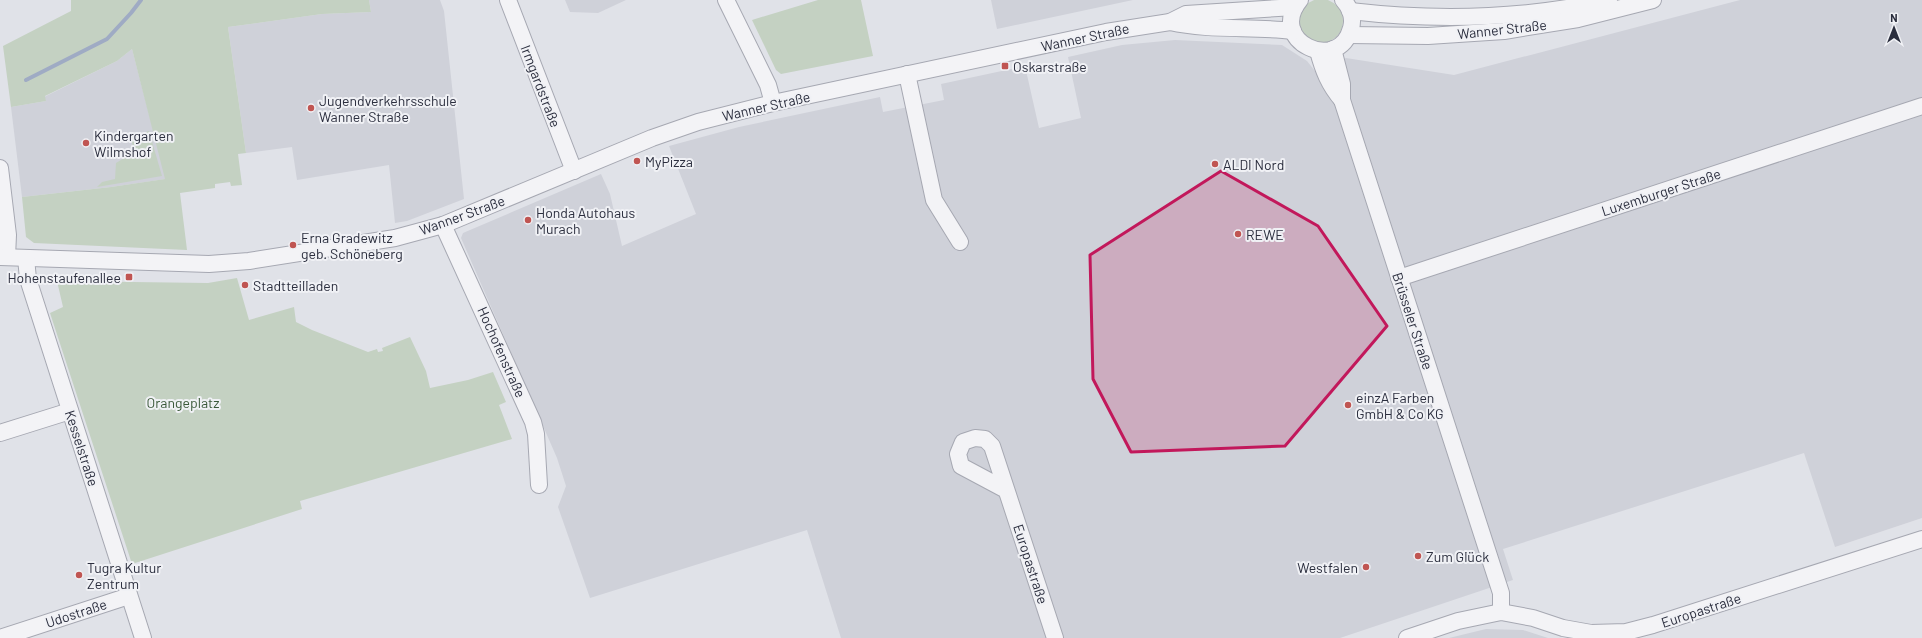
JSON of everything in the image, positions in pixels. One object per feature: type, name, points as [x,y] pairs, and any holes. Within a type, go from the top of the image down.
[{"type":"street","name":"Irmgardstraße","points":[[508,0],[574,171]]},
{"type":"street","points":[[726,0],[768,85],[773,103]]},
{"type":"street","name":"Wanner Straße","points":[[1609,0],[1576,7],[1505,16],[1428,17],[1347,6],[1352,19],[1349,35],[1428,36],[1504,31],[1578,19],[1653,0]]},
{"type":"street","name":"Wanner Straße","points":[[4,257],[167,264],[209,264],[249,261],[395,238],[443,225],[685,126],[773,103],[1133,26],[1170,22],[1186,25],[1293,31],[1292,19],[1298,3],[1186,14],[1170,22]]},
{"type":"street","points":[[1293,31],[1302,45],[1325,50],[1339,46],[1349,35]]},
{"type":"street","name":"Brüsseler Straße","points":[[1325,50],[1324,74],[1331,87],[1342,100],[1501,593],[1501,612]]},
{"type":"street","points":[[907,74],[934,200],[960,242]]},
{"type":"street","name":"Luxemburger Straße","points":[[1399,278],[1922,106]]},
{"type":"street","points":[[0,168],[8,235],[4,257]]},
{"type":"street","name":"Hochofenstraße","points":[[443,225],[533,422],[536,434],[539,485]]},
{"type":"street","name":"Kesselstraße","points":[[26,258],[28,279],[143,638]]},
{"type":"street","points":[[0,433],[70,411]]},
{"type":"street","name":"Europastraße","points":[[1006,490],[1055,638]]},
{"type":"street","name":"Europastraße","points":[[1407,638],[1458,621],[1501,612],[1533,618],[1563,628],[1591,633],[1626,632],[1653,625],[1922,539]]},
{"type":"street","name":"Udostraße","points":[[0,638],[129,596]]},
{"type":"highlighted area","points":[[1221,171],[1318,226],[1387,326],[1285,446],[1131,452],[1093,379],[1090,255]]},
{"type":"shaded area","points":[[369,0],[440,0],[444,11],[464,199],[407,221],[395,223],[389,165],[297,180],[292,147],[246,153],[228,27],[322,14],[371,12]]},
{"type":"shaded area","points":[[565,0],[626,0],[598,13],[570,12]]},
{"type":"shaded area","points":[[991,0],[1133,0],[997,29]]},
{"type":"shaded area","points":[[1740,0],[1922,0],[1922,518],[1835,547],[1804,453],[1503,549],[1513,580],[1340,638],[841,638],[807,530],[590,598],[558,507],[566,486],[557,458],[461,238],[463,233],[601,174],[610,194],[622,246],[696,214],[669,146],[739,127],[880,97],[883,112],[944,100],[941,84],[1025,66],[1039,128],[1081,118],[1068,57],[1122,45],[1175,40],[1282,45],[1307,61],[1315,71],[1346,58],[1454,75]]},
{"type":"shaded area","name":"Kindergarten Wilmshof","points":[[132,49],[166,179],[22,197],[11,107],[46,101],[44,97],[117,61]]},
{"type":"shaded area","points":[[1486,629],[1523,630],[1548,638],[1449,638]]},
{"type":"green space","points":[[1321,-1],[1333,3],[1339,9],[1343,21],[1339,33],[1333,39],[1321,43],[1309,39],[1303,33],[1299,21],[1303,9],[1309,3]]},
{"type":"green space","points":[[71,0],[369,0],[371,12],[322,14],[228,27],[246,153],[238,154],[242,185],[231,186],[230,182],[215,184],[215,188],[180,193],[187,250],[34,243],[26,237],[22,197],[165,179],[132,49],[117,61],[45,96],[46,101],[11,107],[3,46],[71,11]]},
{"type":"green space","points":[[818,0],[861,0],[873,56],[781,74],[776,70],[752,20]]},
{"type":"green space","points":[[149,131],[162,176],[97,187],[102,182],[115,179],[116,163],[134,152],[131,137]]},
{"type":"green space","name":"Orangeplatz","points":[[237,278],[249,320],[294,307],[296,322],[312,330],[368,352],[377,349],[378,352],[383,351],[382,348],[410,337],[426,371],[430,388],[468,380],[493,372],[506,402],[499,405],[512,439],[300,501],[302,509],[132,564],[50,313],[63,307],[57,281],[208,283]]},
{"type":"waterway","points":[[26,80],[107,39],[141,0]]},
{"type":"place","name":"Oskarstraße","points":[[1005,66]]},
{"type":"place","name":"Jugendverkehrsschule Wanner Straße","points":[[311,108]]},
{"type":"place","name":"Kindergarten Wilmshof","points":[[86,143]]},
{"type":"place","name":"MyPizza","points":[[637,161]]},
{"type":"place","name":"ALDI Nord","points":[[1215,164]]},
{"type":"place","name":"Honda Autohaus Murach","points":[[528,220]]},
{"type":"place","name":"REWE","points":[[1238,234]]},
{"type":"place","name":"Erna Gradewitz geb. Schöneberg","points":[[293,245]]},
{"type":"place","name":"Hohenstaufenallee","points":[[129,277]]},
{"type":"place","name":"Stadtteilladen","points":[[245,285]]},
{"type":"place","name":"einzA Farben GmbH & Co KG","points":[[1348,405]]},
{"type":"place","name":"Zum Glück","points":[[1418,556]]},
{"type":"place","name":"Westfalen","points":[[1366,567]]},
{"type":"place","name":"Tugra Kultur Zentrum","points":[[79,575]]}]
